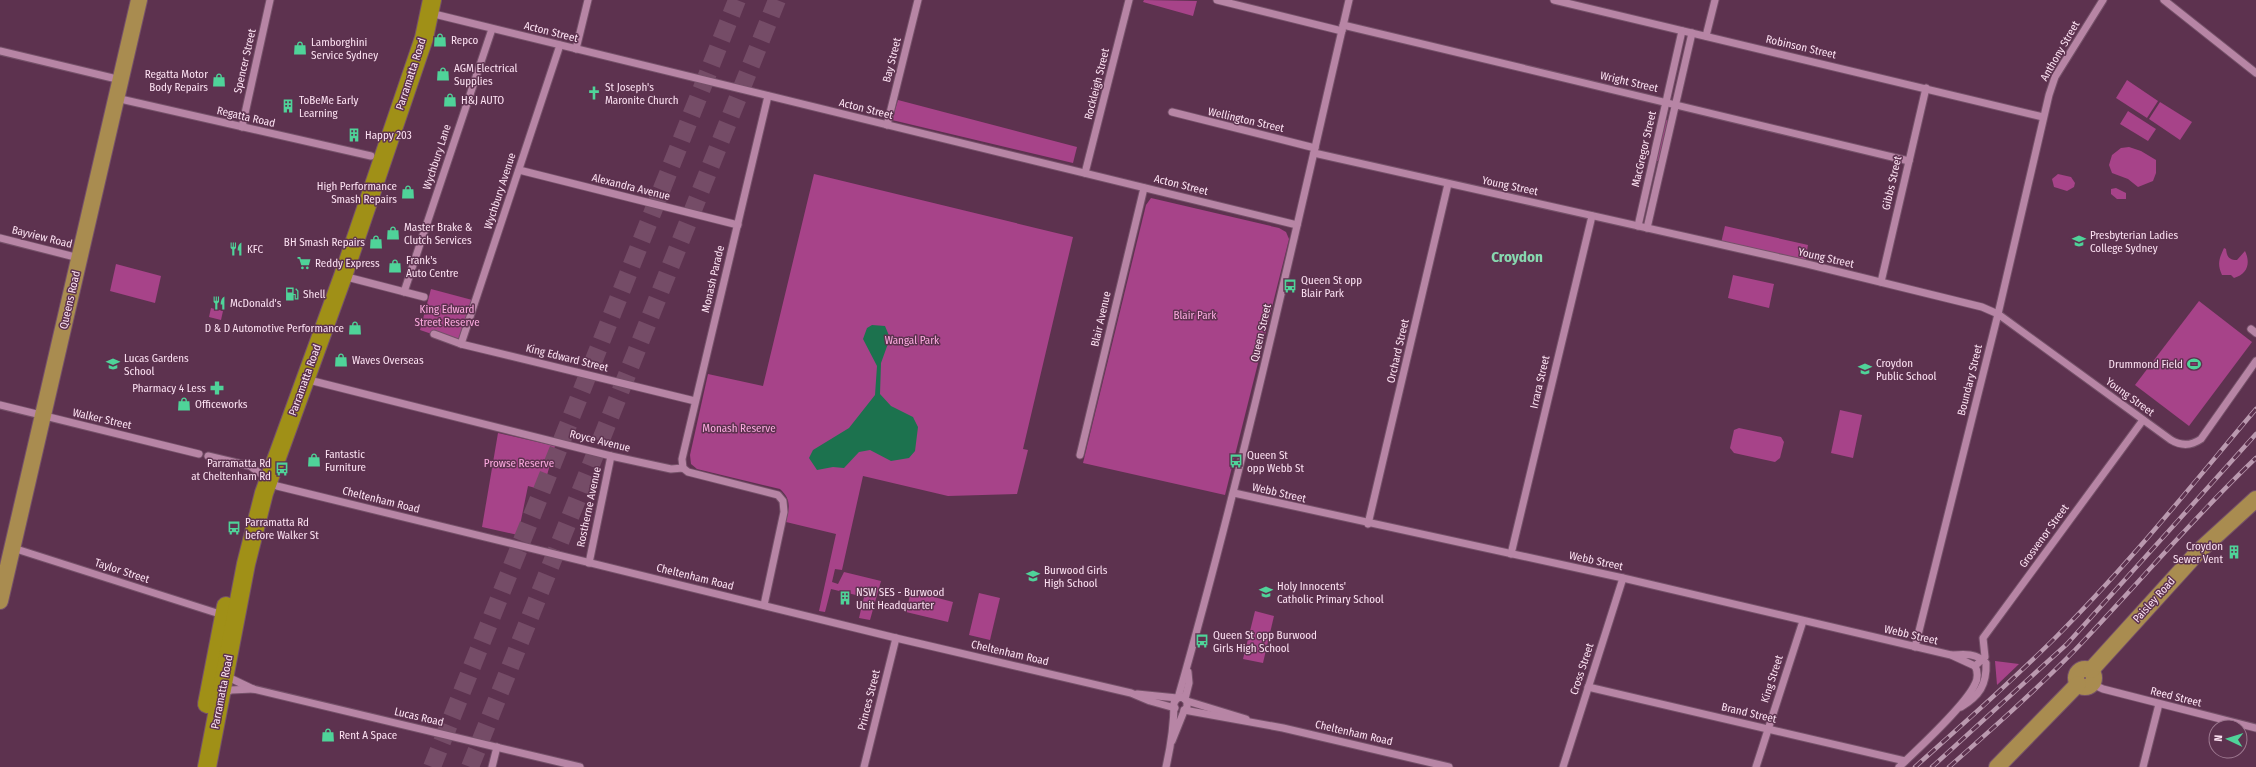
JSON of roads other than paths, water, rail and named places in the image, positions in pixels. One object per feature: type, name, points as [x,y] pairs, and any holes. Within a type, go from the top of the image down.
[{"type":"highway","name":"Parramatta Road","points":[[207,767],[264,476],[371,156],[405,58],[427,4]]},
{"type":"highway","name":"Parramatta Road","points":[[195,767],[239,542],[264,476],[305,379],[343,276],[415,63],[427,4]]},
{"type":"main road","name":"Queens Road","points":[[0,600],[44,416],[139,0]]},
{"type":"main road","name":"Paisley Road","points":[[1997,767],[2087,679],[2199,551],[2256,499]]},
{"type":"street","name":"Spencer Street","points":[[242,127],[270,0]]},
{"type":"street","points":[[576,49],[588,0]]},
{"type":"street","name":"Bay Street","points":[[887,125],[918,0]]},
{"type":"street","name":"Rockleigh Street","points":[[1085,173],[1129,0]]},
{"type":"street","name":"Wright Street","points":[[1217,0],[1667,102],[1909,161]]},
{"type":"street","name":"Queen Street","points":[[1182,699],[1188,668],[1234,493],[1298,225],[1349,0]]},
{"type":"street","name":"Robinson Street","points":[[1554,0],[2043,117]]},
{"type":"street","points":[[1706,36],[1715,0]]},
{"type":"street","name":"Anthony Street","points":[[2043,117],[2055,77],[2103,0]]},
{"type":"street","points":[[2164,0],[2256,73]]},
{"type":"street","name":"Acton Street","points":[[427,4],[492,29],[1298,225]]},
{"type":"street","name":"Wychbury Lane","points":[[404,292],[492,29]]},
{"type":"street","name":"MacGregor Street","points":[[1638,226],[1682,30]]},
{"type":"street","name":"MacGregor Street","points":[[1647,228],[1692,33]]},
{"type":"street","name":"Wychbury Avenue","points":[[461,344],[560,45]]},
{"type":"street","points":[[0,51],[121,80]]},
{"type":"street","name":"Gibbs Street","points":[[1881,282],[1926,88]]},
{"type":"street","name":"Monash Parade","points":[[683,468],[682,459],[695,402],[768,96]]},
{"type":"street","name":"Regatta Road","points":[[116,98],[371,156]]},
{"type":"street","name":"Wellington Street","points":[[1172,112],[1315,151]]},
{"type":"street","name":"Boundary Street","points":[[1915,647],[1998,314],[2043,117]]},
{"type":"street","name":"Young Street","points":[[1315,151],[1448,184],[1647,228],[1978,306],[1998,314],[2143,420],[2175,442],[2184,445],[2197,442],[2204,434],[2256,361]]},
{"type":"street","name":"Alexandra Avenue","points":[[519,170],[738,225]]},
{"type":"street","name":"Orchard Street","points":[[1368,524],[1448,184]]},
{"type":"street","name":"Blair Avenue","points":[[1080,455],[1144,188]]},
{"type":"street","name":"Irrara Street","points":[[1511,554],[1592,216]]},
{"type":"street","name":"Bayview Road","points":[[0,238],[79,258]]},
{"type":"street","points":[[343,276],[424,297]]},
{"type":"street","name":"King Edward Street","points":[[434,334],[461,344],[695,402]]},
{"type":"street","name":"Royce Avenue","points":[[305,379],[611,456],[671,469],[683,468],[688,472],[773,493],[784,501],[784,512],[764,605]]},
{"type":"street","name":"Walker Street","points":[[0,405],[199,454]]},
{"type":"street","name":"Grosvenor Street","points":[[1983,660],[1985,657],[1983,638],[2143,420]]},
{"type":"street","points":[[208,456],[250,466],[264,476]]},
{"type":"street","name":"Rostherne Avenue","points":[[588,563],[611,456]]},
{"type":"street","name":"Cheltenham Road","points":[[264,476],[281,487],[896,638],[1131,693],[1184,711],[1254,722],[1449,767]]},
{"type":"street","name":"Webb Street","points":[[1234,493],[1368,524],[1623,578],[1951,655],[1975,666]]},
{"type":"street","name":"Taylor Street","points":[[13,548],[224,615]]},
{"type":"street","name":"Cross Street","points":[[1563,767],[1623,578]]},
{"type":"street","name":"King Street","points":[[1756,767],[1803,621]]},
{"type":"street","name":"Princes Street","points":[[864,767],[896,638]]},
{"type":"street","name":"Webb Street","points":[[1951,655],[1968,654],[1983,660]]},
{"type":"street","points":[[1899,767],[1954,712],[1975,698],[1978,688],[1986,676],[1986,664],[1983,660],[1975,666],[1978,688]]},
{"type":"street","name":"Lucas Road","points":[[226,674],[253,689],[580,767]]},
{"type":"street","name":"Reed Street","points":[[2087,679],[2103,689],[2256,728]]},
{"type":"street","name":"Brand Street","points":[[1588,687],[1905,761]]},
{"type":"street","name":"Lucas Road","points":[[221,696],[231,690],[253,689]]},
{"type":"street","name":"Cheltenham Road","points":[[1131,693],[1182,699],[1234,714],[1254,722]]},
{"type":"street","points":[[1166,767],[1172,741],[1175,708],[1174,703],[1182,699],[1187,707],[1172,741]]},
{"type":"street","points":[[2143,767],[2159,704]]},
{"type":"street","points":[[492,767],[497,747]]},
{"type":"tunnel","points":[[432,767],[737,0]]},
{"type":"tunnel","points":[[470,767],[777,0]]},
{"type":"railway","points":[[1915,767],[1987,703],[2083,609],[2159,525],[2256,409]]},
{"type":"railway","points":[[1932,767],[2067,644],[2256,434]]},
{"type":"railway","points":[[1949,767],[2013,710],[2075,650],[2209,505],[2256,458]]},
{"type":"place","name":"Repco","points":[[440,40]]},
{"type":"place","name":"Lamborghini Service Sydney","points":[[300,48]]},
{"type":"place","name":"AGM Electrical Supplies","points":[[443,74]]},
{"type":"place","name":"Regatta Motor Body Repairs","points":[[219,80]]},
{"type":"place","name":"St Joseph's Maronite Church","points":[[594,93]]},
{"type":"place","name":"H&J AUTO","points":[[450,100]]},
{"type":"place","name":"ToBeMe Early Learning","points":[[288,106]]},
{"type":"place","name":"Happy 203","points":[[354,135]]},
{"type":"place","name":"High Performance Smash Repairs","points":[[408,192]]},
{"type":"place","name":"Master Brake & Clutch Services","points":[[393,233]]},
{"type":"place","name":"Presbyterian Ladies College Sydney","points":[[2079,241]]},
{"type":"place","name":"BH Smash Repairs","points":[[376,242]]},
{"type":"place","name":"KFC","points":[[236,249]]},
{"type":"place","name":"Reddy Express","points":[[304,263]]},
{"type":"place","name":"Frank's Auto Centre","points":[[395,266]]},
{"type":"place","name":"Queen St opp Blair Park","points":[[1290,286]]},
{"type":"place","name":"Shell","points":[[292,294]]},
{"type":"place","name":"McDonald's","points":[[219,303]]},
{"type":"place","name":"D & D Automotive Performance","points":[[355,328]]},
{"type":"place","name":"Waves Overseas","points":[[341,360]]},
{"type":"place","name":"Lucas Gardens School","points":[[113,364]]},
{"type":"place","name":"Drummond Field","points":[[2194,364]]},
{"type":"place","name":"Croydon Public School","points":[[1865,369]]},
{"type":"place","name":"Pharmacy 4 Less","points":[[217,388]]},
{"type":"place","name":"Officeworks","points":[[184,404]]},
{"type":"place","name":"Fantastic Furniture","points":[[314,460]]},
{"type":"place","name":"Queen St opp Webb St","points":[[1236,461]]},
{"type":"place","name":"Parramatta Rd at Cheltenham Rd","points":[[282,469]]},
{"type":"place","name":"Parramatta Rd before Walker St","points":[[234,528]]},
{"type":"place","name":"Croydon Sewer Vent","points":[[2234,552]]},
{"type":"place","name":"Burwood Girls High School","points":[[1033,576]]},
{"type":"place","name":"Holy Innocents' Catholic Primary School","points":[[1266,592]]},
{"type":"place","name":"NSW SES - Burwood Unit Headquarter","points":[[845,598]]},
{"type":"place","name":"Queen St opp Burwood Girls High School","points":[[1202,641]]},
{"type":"place","name":"Rent A Space","points":[[328,735]]},
{"type":"district","name":"Croydon","points":[[1517,257]]},
{"type":"park label","name":"King Edward Street Reserve","points":[[447,315]]},
{"type":"park label","name":"Blair Park","points":[[1195,315]]},
{"type":"park label","name":"Wangal Park","points":[[912,340]]},
{"type":"park label","name":"Monash Reserve","points":[[739,428]]},
{"type":"park label","name":"Prowse Reserve","points":[[519,463]]}]
